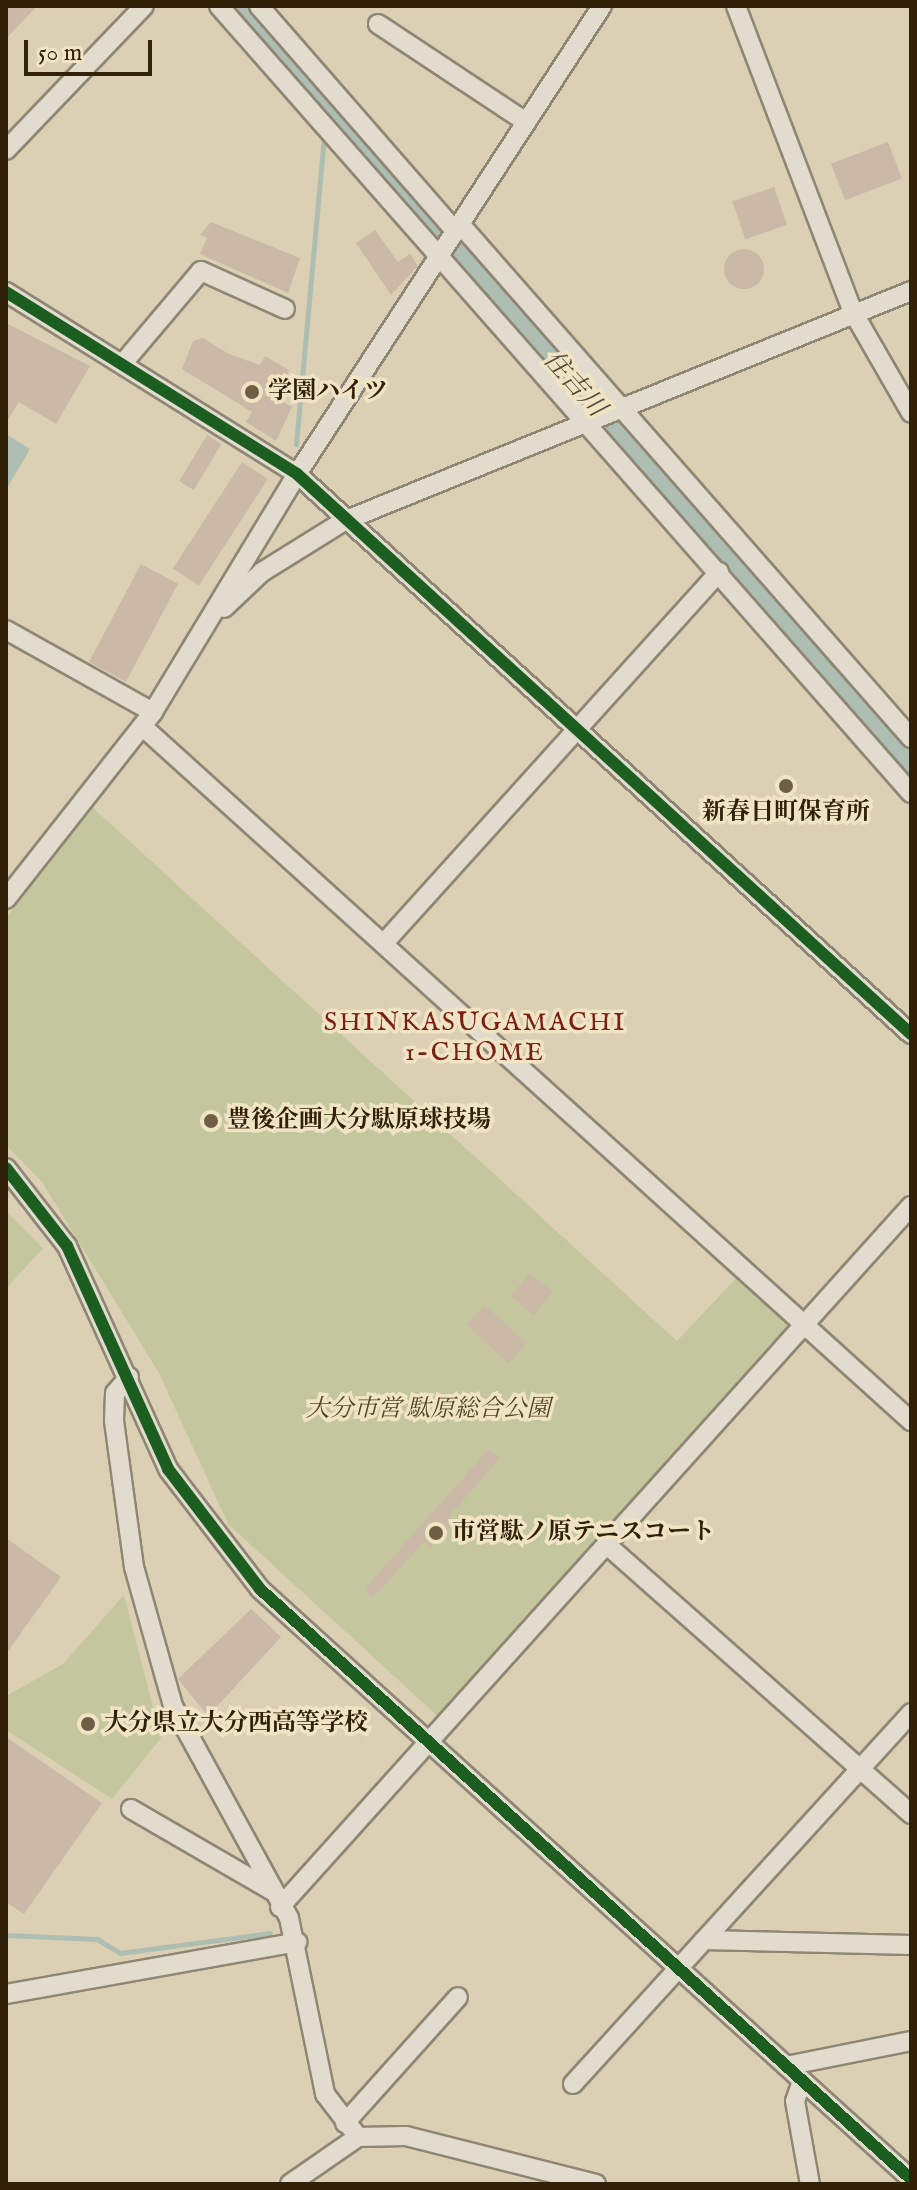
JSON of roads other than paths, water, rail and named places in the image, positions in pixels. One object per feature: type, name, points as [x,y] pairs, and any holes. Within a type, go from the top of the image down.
[{"type":"street","points":[[6,150],[144,6]]},
{"type":"street","points":[[219,6],[911,793]]},
{"type":"street","points":[[259,6],[911,738]]},
{"type":"street","points":[[182,666],[297,474],[602,6]]},
{"type":"street","points":[[736,6],[853,312],[911,413]]},
{"type":"street","points":[[378,24],[526,122]]},
{"type":"street","points":[[124,362],[201,271],[285,309]]},
{"type":"street","points":[[6,899],[147,719],[229,601],[344,521],[586,420],[911,291]]},
{"type":"street","points":[[6,292],[124,362],[297,474],[344,521],[911,1034]]},
{"type":"street","points":[[384,943],[719,572]]},
{"type":"street","points":[[6,630],[147,719],[384,943],[911,1421]]},
{"type":"street","points":[[6,1168],[67,1246],[129,1377],[168,1469],[260,1589],[911,2179]]},
{"type":"street","points":[[280,1907],[911,1206]]},
{"type":"street","points":[[129,1377],[115,1393],[114,1421],[138,1581],[173,1706],[297,1942],[325,2094],[351,2130],[406,2136],[596,2184]]},
{"type":"street","points":[[607,1545],[911,1814]]},
{"type":"street","points":[[573,2084],[911,1713]]},
{"type":"street","points":[[131,1809],[271,1890]]},
{"type":"street","points":[[704,1940],[911,1945]]},
{"type":"street","points":[[6,1994],[297,1942]]},
{"type":"street","points":[[290,2184],[351,2130],[458,1997]]},
{"type":"street","points":[[786,2066],[911,2041]]},
{"type":"street","points":[[802,2081],[795,2101],[810,2184]]},
{"type":"waterway","name":"住吉川","points":[[238,6],[911,762]]},
{"type":"waterway","name":"住吉川","points":[[327,106],[327,114]]},
{"type":"waterway","points":[[296,444],[324,138]]},
{"type":"waterway","points":[[6,1935],[97,1939],[120,1953],[270,1933]]},
{"type":"place","name":"学園ハイツ","points":[[252,392]]},
{"type":"place","name":"新春日町保育所","points":[[786,786]]},
{"type":"place","name":"豊後企画大分駄原球技場","points":[[211,1121]]},
{"type":"place","name":"市営駄ノ原テニスコート","points":[[436,1533]]},
{"type":"place","name":"大分県立大分西高等学校","points":[[88,1724]]},
{"type":"district","name":"SHINKASUGAMACHI 1-CHOME","points":[[475,1038]]},
{"type":"park label","name":"大分市営 駄原総合公園","points":[[428,1410]]}]
